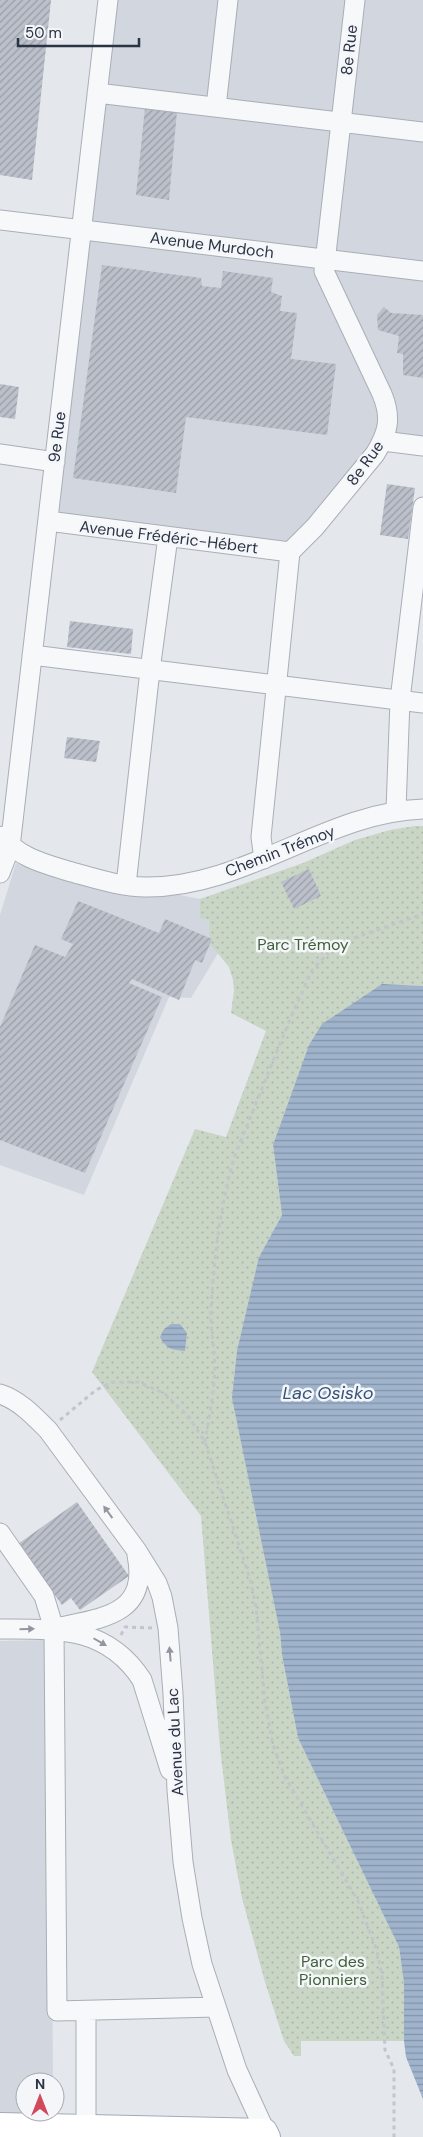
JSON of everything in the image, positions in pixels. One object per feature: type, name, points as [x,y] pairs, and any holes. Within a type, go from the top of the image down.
[{"type":"main road","points":[[0,2125],[266,2134]]},
{"type":"street","name":"9e Rue","points":[[0,873],[32,655],[108,0]]},
{"type":"street","points":[[216,107],[228,0]]},
{"type":"street","name":"8e Rue","points":[[290,552],[315,527],[375,454],[383,441],[388,423],[386,404],[324,272],[355,0]]},
{"type":"street","points":[[97,93],[423,132]]},
{"type":"street","name":"Avenue Murdoch","points":[[0,220],[423,271]]},
{"type":"street","points":[[383,441],[423,446]]},
{"type":"street","points":[[0,454],[54,462]]},
{"type":"street","points":[[396,810],[400,700],[423,507]]},
{"type":"street","name":"Avenue Frédéric-Hébert","points":[[48,521],[290,552]]},
{"type":"street","points":[[126,885],[150,670],[168,537]]},
{"type":"street","points":[[264,859],[261,837],[290,552]]},
{"type":"street","points":[[32,655],[423,703]]},
{"type":"street","name":"Chemin Trémoy","points":[[5,839],[42,863],[109,882],[146,887],[183,884],[248,866],[355,822],[396,810],[423,809]]},
{"type":"street","name":"Avenue du Lac","points":[[0,1394],[32,1414],[48,1430],[137,1551],[157,1583],[166,1612],[168,1628],[177,1790],[183,1862],[192,1918],[202,1964],[237,2070],[266,2134]]},
{"type":"street","points":[[0,1533],[44,1596],[54,1629],[57,2011],[216,2007]]},
{"type":"street","points":[[54,1629],[106,1617],[122,1610],[132,1597],[140,1580],[137,1551]]},
{"type":"street","points":[[0,1629],[54,1629],[94,1638],[113,1649],[136,1671],[142,1680],[177,1790]]},
{"type":"street","points":[[86,2011],[86,2127]]},
{"type":"path","points":[[205,1442],[214,1381],[214,1355],[211,1336],[214,1268],[228,1179],[234,1158],[288,1024],[312,970],[331,950],[352,939],[423,914]]},
{"type":"path","points":[[48,1430],[96,1390],[112,1382],[138,1382],[164,1393],[190,1417],[205,1442],[250,1579],[256,1607],[265,1702],[273,1745],[285,1777],[358,1902],[377,1951],[382,1976],[385,2050],[394,2069],[394,2137]]},
{"type":"path","points":[[113,1649],[125,1627],[168,1628]]},
{"type":"shaded area","points":[[108,0],[423,0],[423,446],[383,441],[290,552],[48,521]]},
{"type":"shaded area","points":[[16,863],[200,899],[223,945],[191,998],[169,997],[84,1195],[0,1165],[0,915]]},
{"type":"shaded area","points":[[50,1640],[53,2072],[15,2072],[15,2117],[0,2117],[0,1641]]},
{"type":"green space","name":"Parc Trémoy","points":[[423,826],[423,986],[382,984],[273,1145],[282,1215],[259,1257],[280,1632],[282,1655],[298,1738],[399,1947],[404,1983],[404,2041],[301,2041],[301,2056],[294,2056],[284,2041],[265,1982],[242,1898],[231,1840],[220,1748],[201,1516],[92,1372],[195,1129],[226,1137],[266,1031],[231,1013],[234,991],[233,980],[229,967],[210,944],[209,920],[200,918],[200,899],[303,863],[355,840],[390,830]]},
{"type":"water","name":"Lac Osisko","points":[[382,984],[423,986],[423,2099],[406,2057],[404,2041],[404,1983],[399,1947],[298,1738],[282,1655],[280,1632],[232,1398],[237,1351],[259,1257],[282,1215],[273,1145],[309,1045],[322,1024]]},
{"type":"water","points":[[171,1324],[180,1324],[187,1333],[185,1351],[170,1348],[160,1337],[164,1329]]},
{"type":"building","points":[[0,0],[51,0],[32,180],[0,175]]},
{"type":"building","points":[[145,108],[177,111],[169,200],[136,195]]},
{"type":"building","points":[[102,265],[201,278],[202,286],[221,288],[223,271],[273,278],[271,292],[282,296],[280,311],[297,313],[291,359],[336,364],[327,435],[186,417],[176,493],[73,478]]},
{"type":"building","points":[[384,307],[391,313],[423,315],[423,378],[403,375],[403,354],[397,353],[399,336],[378,330],[377,315]]},
{"type":"building","points":[[0,384],[19,387],[15,419],[0,417]]},
{"type":"building","points":[[387,484],[415,488],[408,539],[380,535]]},
{"type":"building","points":[[70,621],[133,629],[131,654],[67,647]]},
{"type":"building","points":[[67,737],[100,741],[96,762],[64,758]]},
{"type":"building","points":[[309,869],[321,896],[294,909],[281,882]]},
{"type":"building","points":[[78,901],[159,933],[165,919],[212,939],[202,963],[195,960],[179,1000],[132,979],[129,983],[162,997],[85,1173],[0,1140],[0,1027],[35,945],[65,957],[73,944],[61,939]]},
{"type":"building","points":[[77,1502],[129,1576],[80,1610],[71,1598],[62,1605],[18,1544]]},
{"type":"park label","name":"Parc des Pionniers","points":[[333,1970]]}]
